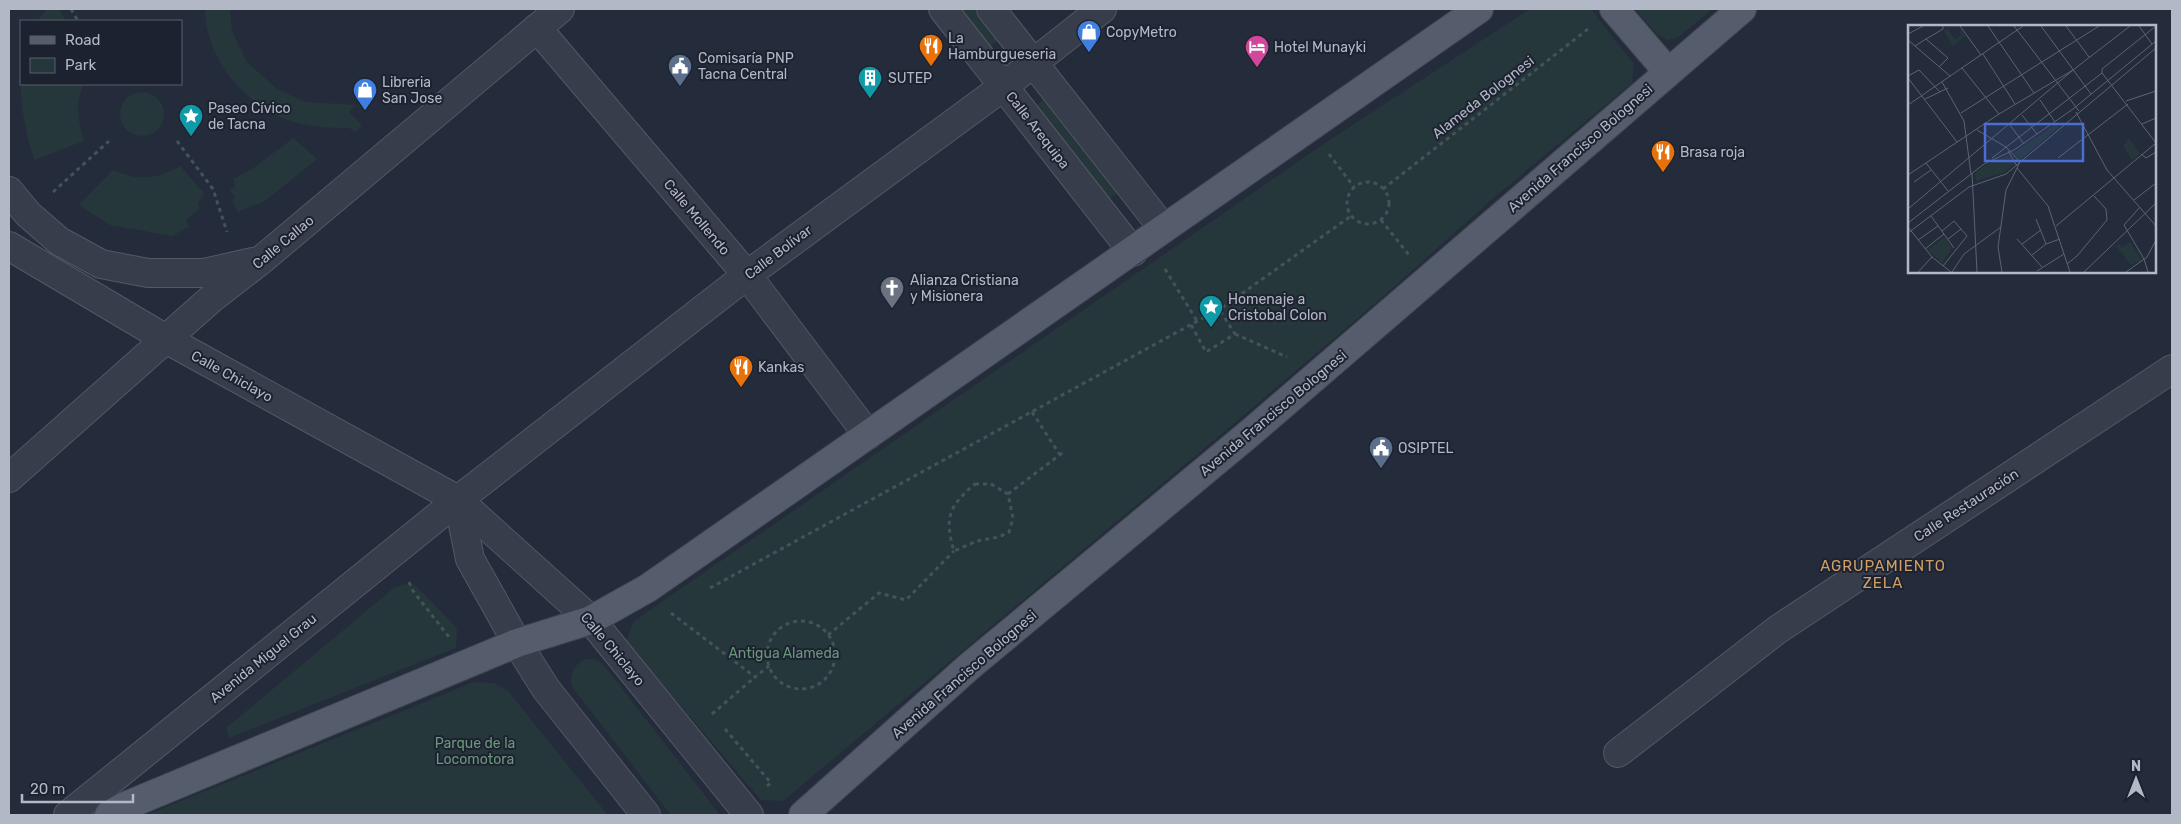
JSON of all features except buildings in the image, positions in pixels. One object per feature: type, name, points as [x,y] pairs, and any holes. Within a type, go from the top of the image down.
[{"type":"main road","points":[[108,815],[123,807],[517,643],[591,620],[648,588],[1479,9]]},
{"type":"main road","name":"Avenida Francisco Bolognesi","points":[[803,815],[971,665],[1250,433],[1742,9]]},
{"type":"main road","points":[[1605,16],[1668,72]]},
{"type":"street","name":"Calle Callao","points":[[9,478],[211,299],[260,261],[560,9]]},
{"type":"street","name":"Calle Arequipa","points":[[942,9],[1132,252]]},
{"type":"street","points":[[991,9],[1163,228]]},
{"type":"street","name":"Calle Bolívar","points":[[458,500],[747,275],[1004,86],[1102,9]]},
{"type":"street","name":"Calle Mollendo","points":[[537,28],[747,275],[868,435]]},
{"type":"street","points":[[9,190],[28,214],[59,241],[101,264],[148,272],[204,272],[260,261]]},
{"type":"street","name":"Calle Chiclayo","points":[[9,246],[166,339],[458,500],[591,620],[749,815]]},
{"type":"street","name":"Calle Restauración","points":[[1618,754],[1777,630],[2172,369]]},
{"type":"street","points":[[458,500],[470,559],[517,643],[546,689],[646,815]]},
{"type":"street","name":"Avenida Miguel Grau","points":[[68,815],[458,500]]},
{"type":"path","points":[[71,9],[77,20]]},
{"type":"path","name":"Alameda Bolognesi","points":[[1383,189],[1605,16]]},
{"type":"path","points":[[177,141],[214,189],[227,232]]},
{"type":"path","points":[[53,192],[109,142]]},
{"type":"path","points":[[1327,152],[1354,187]]},
{"type":"path","points":[[1364,182],[1371,182],[1383,189],[1389,202],[1389,209],[1381,220],[1368,224],[1355,220],[1350,216],[1347,203],[1348,196],[1354,187],[1364,182]]},
{"type":"path","points":[[703,592],[1219,309],[1350,216]]},
{"type":"path","points":[[1381,220],[1414,261]]},
{"type":"path","points":[[1162,264],[1197,321]]},
{"type":"path","points":[[1219,309],[1235,334],[1288,358]]},
{"type":"path","points":[[1190,325],[1206,352],[1235,334]]},
{"type":"path","points":[[1032,412],[1060,454]]},
{"type":"path","points":[[1008,494],[1064,451]]},
{"type":"path","points":[[828,635],[879,593],[906,600],[954,551],[1009,532],[1013,518],[1008,494],[991,484],[975,484],[960,497],[951,513],[948,531],[954,551]]},
{"type":"path","points":[[395,551],[413,591],[451,640]]},
{"type":"path","points":[[678,606],[669,611],[755,677]]},
{"type":"path","points":[[791,622],[808,622],[824,629],[835,649],[835,660],[831,671],[824,680],[815,686],[803,689],[792,688],[774,676],[769,666],[767,656],[768,645],[773,635],[781,627],[791,622]]},
{"type":"path","points":[[712,714],[769,666]]},
{"type":"green space","points":[[47,9],[59,9],[65,20],[38,20]]},
{"type":"green space","points":[[205,9],[230,9],[232,31],[247,62],[277,89],[305,102],[356,105],[349,112],[362,126],[354,132],[350,128],[306,125],[285,119],[265,109],[232,79],[215,53],[206,24]]},
{"type":"green space","points":[[958,9],[974,9],[999,40],[988,48]]},
{"type":"green space","name":"Antigua Alameda","points":[[1530,9],[1591,9],[1634,64],[1632,83],[1491,200],[1378,301],[1238,420],[783,801],[761,800],[668,691],[625,645],[634,621],[1325,143]]},
{"type":"green space","points":[[1635,9],[1712,9],[1679,37],[1668,40],[1658,35]]},
{"type":"green space","points":[[21,85],[84,85],[79,98],[78,112],[84,141],[34,160],[23,112]]},
{"type":"green space","points":[[146,92],[158,98],[163,105],[163,123],[158,130],[151,135],[138,136],[130,133],[123,126],[120,110],[123,102],[130,95]]},
{"type":"green space","points":[[1045,98],[1118,192],[1108,200],[1035,107]]},
{"type":"green space","points":[[293,138],[317,159],[265,201],[238,212],[232,201],[235,196],[230,191],[235,186],[233,179],[252,169]]},
{"type":"green space","points":[[180,166],[204,193],[198,203],[200,208],[186,220],[189,227],[172,236],[110,225],[79,205],[113,170],[131,176],[147,177],[163,174]]},
{"type":"green space","points":[[405,584],[416,586],[457,628],[456,648],[229,738],[226,728],[395,587]]},
{"type":"green space","points":[[586,659],[594,659],[603,664],[720,815],[671,815],[573,688],[571,679],[573,670]]},
{"type":"green space","name":"Parque de la Locomotora","points":[[474,682],[494,683],[508,691],[608,815],[146,815]]},
{"type":"place","name":"CopyMetro","points":[[1089,53]]},
{"type":"place","name":"La Hamburgueseria","points":[[931,67]]},
{"type":"place","name":"Hotel Munayki","points":[[1257,68]]},
{"type":"place","name":"Comisaría PNP Tacna Central","points":[[680,87]]},
{"type":"place","name":"SUTEP","points":[[870,99]]},
{"type":"place","name":"Libreria San Jose","points":[[365,111]]},
{"type":"place","name":"Paseo Cívico de Tacna","points":[[191,137]]},
{"type":"place","name":"Brasa roja","points":[[1663,173]]},
{"type":"place","name":"Alianza Cristiana y Misionera","points":[[892,309]]},
{"type":"place","name":"Homenaje a Cristobal Colon","points":[[1211,328]]},
{"type":"place","name":"Kankas","points":[[741,388]]},
{"type":"place","name":"OSIPTEL","points":[[1381,469]]},
{"type":"district","name":"AGRUPAMIENTO ZELA","points":[[1883,574]]}]
